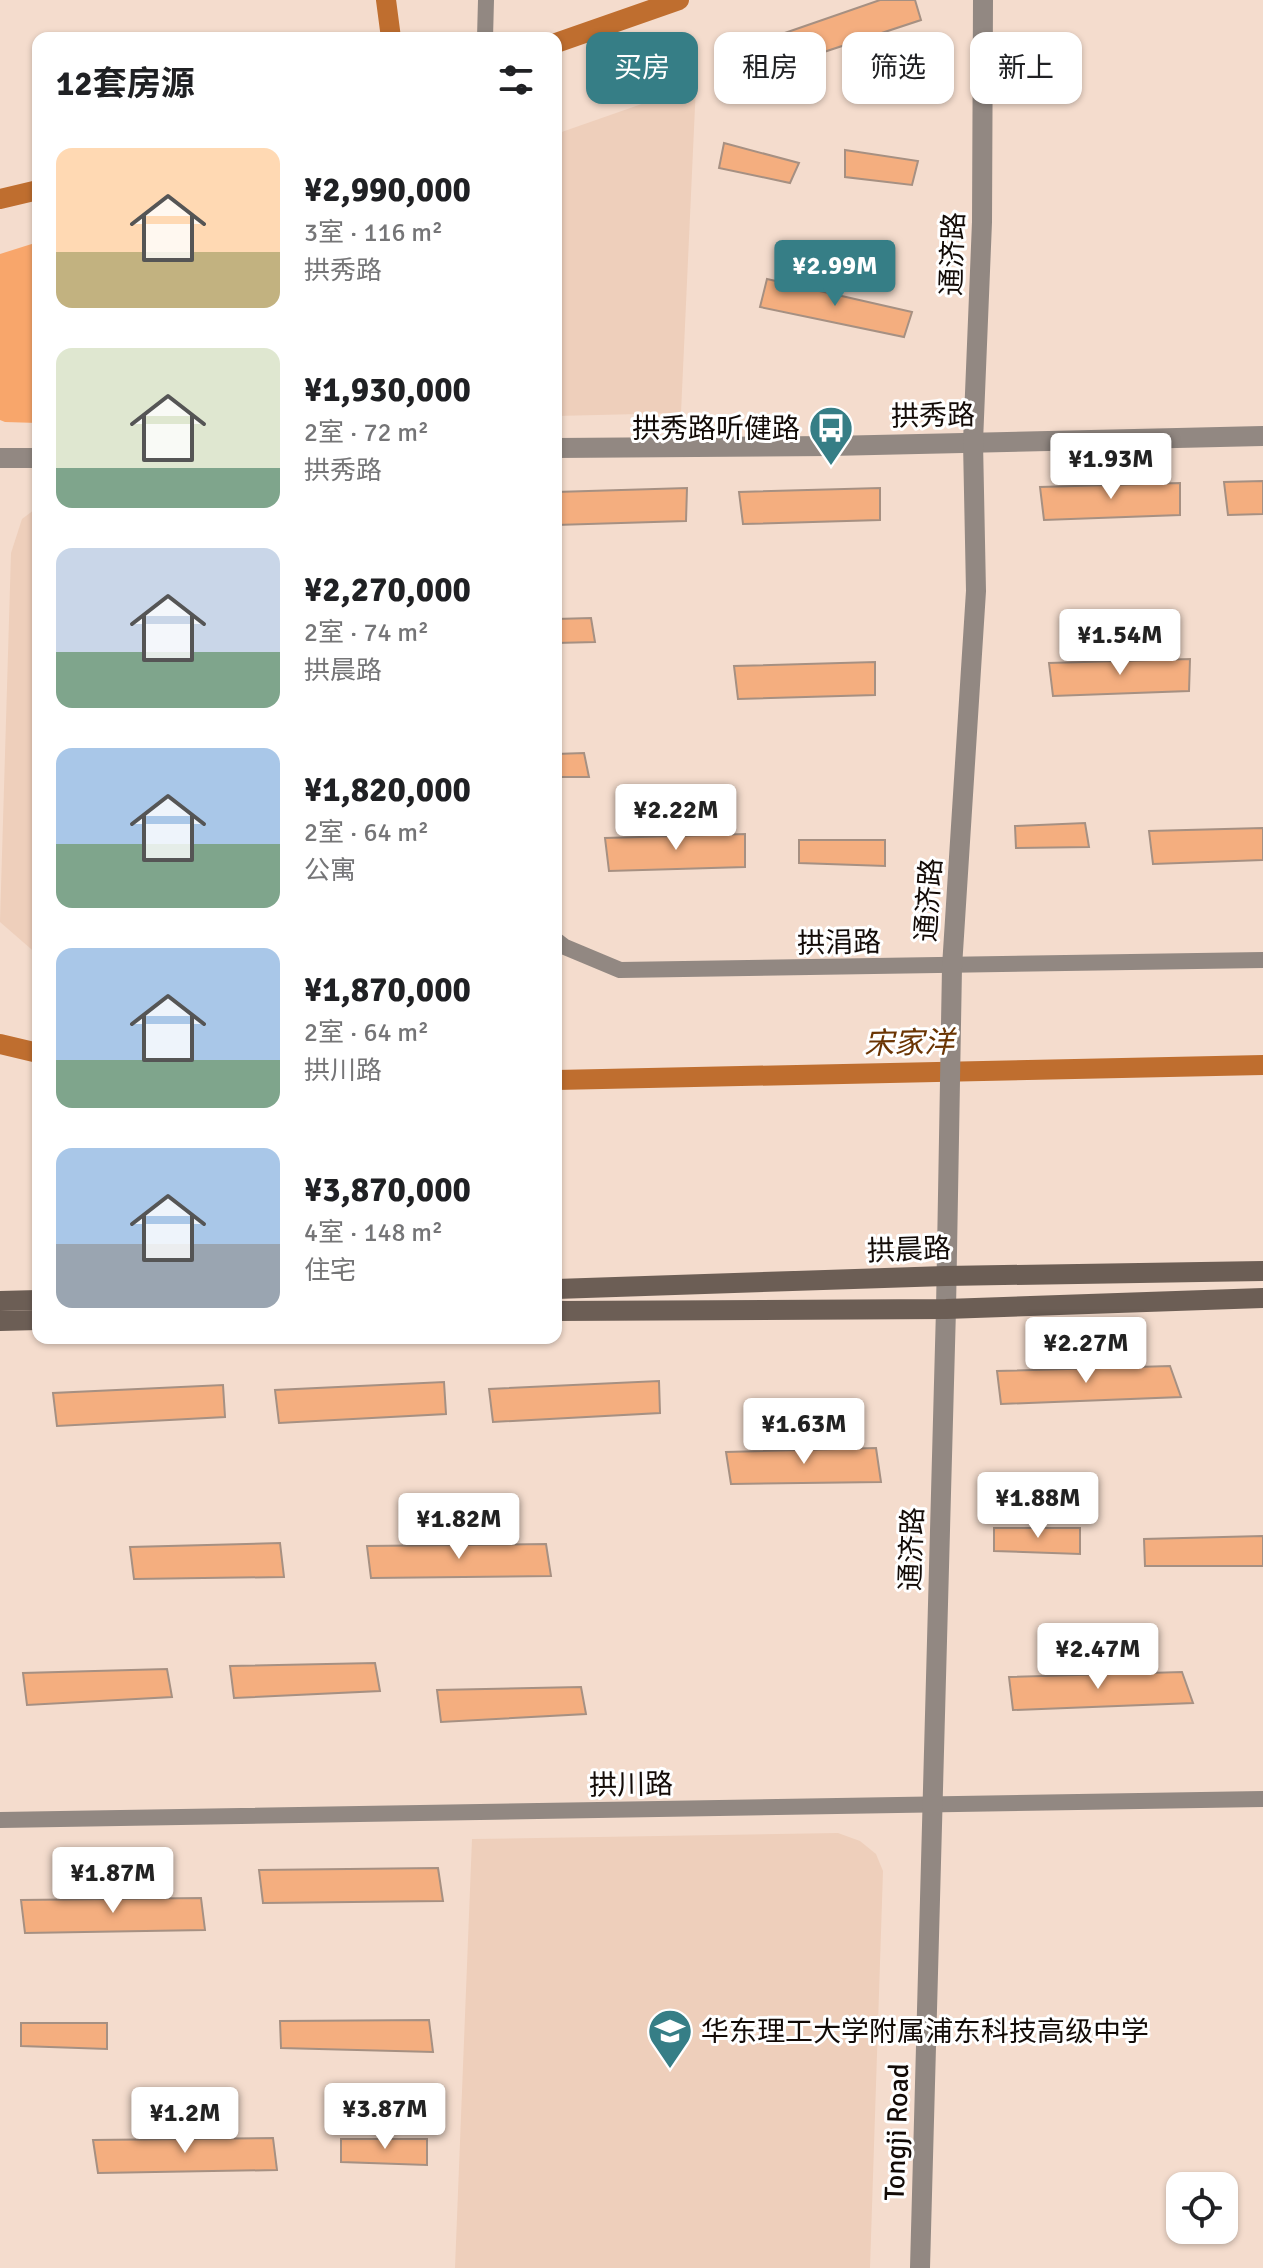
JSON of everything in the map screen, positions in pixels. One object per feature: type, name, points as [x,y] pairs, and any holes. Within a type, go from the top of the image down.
[{"type":"main road","name":"拱晨路","points":[[562,1289],[945,1276],[1263,1271]]},
{"type":"main road","name":"拱晨路","points":[[562,1311],[946,1309],[1263,1298]]},
{"type":"main road","points":[[0,1301],[32,1300]]},
{"type":"main road","points":[[0,1321],[32,1320]]},
{"type":"street","name":"通济路","points":[[932,1805],[952,967],[976,591],[973,442],[982,222],[983,0]]},
{"type":"street","points":[[485,32],[486,7]]},
{"type":"street","name":"拱秀路","points":[[562,448],[1263,436]]},
{"type":"street","points":[[0,458],[32,458]]},
{"type":"street","name":"拱涓路","points":[[562,944],[620,970],[1263,960]]},
{"type":"street","name":"拱川路","points":[[0,1820],[1263,1799]]},
{"type":"street","name":"Tongji Road","points":[[920,2268],[932,1805]]},
{"type":"shaded area","points":[[642,104],[695,104],[681,413],[562,416],[562,132]]},
{"type":"shaded area","points":[[32,244],[32,423],[0,420],[0,254]]},
{"type":"shaded area","points":[[32,512],[32,950],[0,922],[11,553],[22,519]]},
{"type":"shaded area","name":"华东理工大学附属浦东科技高级中学","points":[[838,1833],[860,1841],[876,1854],[883,1871],[870,2268],[455,2268],[472,1839]]},
{"type":"building","points":[[880,0],[915,0],[921,20],[885,32],[842,32],[842,46],[826,51],[826,32],[788,32]]},
{"type":"building","points":[[724,143],[799,163],[790,183],[719,168]]},
{"type":"building","points":[[845,150],[918,161],[912,185],[845,177]]},
{"type":"building","points":[[767,279],[912,312],[904,337],[760,307]]},
{"type":"building","points":[[1263,481],[1263,514],[1228,515],[1224,482]]},
{"type":"building","points":[[1180,483],[1180,515],[1044,520],[1040,487]]},
{"type":"building","points":[[687,488],[686,521],[562,525],[562,492]]},
{"type":"building","points":[[880,488],[880,520],[743,524],[739,492]]},
{"type":"building","points":[[591,618],[595,642],[562,643],[562,619]]},
{"type":"building","points":[[1190,659],[1189,691],[1053,696],[1049,663]]},
{"type":"building","points":[[875,662],[875,695],[738,699],[734,666]]},
{"type":"building","points":[[584,753],[589,777],[562,777],[562,754]]},
{"type":"building","points":[[1085,823],[1089,847],[1016,848],[1015,826]]},
{"type":"building","points":[[1263,828],[1263,860],[1153,864],[1149,831]]},
{"type":"building","points":[[745,834],[745,867],[609,871],[605,838]]},
{"type":"building","points":[[799,840],[885,840],[885,866],[799,863]]},
{"type":"building","points":[[1170,1366],[1181,1397],[1001,1404],[997,1371]]},
{"type":"building","points":[[659,1381],[660,1413],[493,1422],[489,1389]]},
{"type":"building","points":[[444,1382],[446,1414],[279,1423],[275,1390]]},
{"type":"building","points":[[223,1385],[225,1417],[57,1426],[53,1393]]},
{"type":"building","points":[[876,1448],[881,1482],[731,1484],[726,1452]]},
{"type":"building","points":[[994,1528],[1080,1528],[1080,1554],[994,1551]]},
{"type":"building","points":[[1263,1536],[1263,1566],[1145,1566],[1144,1539]]},
{"type":"building","points":[[280,1543],[284,1577],[134,1579],[130,1547]]},
{"type":"building","points":[[546,1544],[551,1576],[371,1578],[367,1546]]},
{"type":"building","points":[[375,1663],[380,1691],[234,1698],[230,1666]]},
{"type":"building","points":[[167,1669],[172,1697],[27,1705],[23,1673]]},
{"type":"building","points":[[1182,1672],[1193,1703],[1013,1710],[1009,1677]]},
{"type":"building","points":[[581,1687],[586,1714],[441,1722],[437,1690]]},
{"type":"building","points":[[438,1868],[443,1901],[263,1903],[259,1870]]},
{"type":"building","points":[[201,1898],[205,1930],[25,1933],[21,1900]]},
{"type":"building","points":[[429,2020],[433,2052],[281,2048],[280,2021]]},
{"type":"building","points":[[21,2023],[107,2023],[107,2049],[21,2046]]},
{"type":"building","points":[[273,2138],[277,2170],[98,2173],[93,2140]]},
{"type":"building","points":[[341,2139],[427,2139],[427,2165],[341,2162]]},
{"type":"waterway","points":[[386,0],[390,32]]},
{"type":"waterway","points":[[562,41],[679,0]]},
{"type":"waterway","points":[[0,199],[32,191]]},
{"type":"waterway","name":"宋家洋","points":[[0,1044],[32,1052]]},
{"type":"waterway","name":"宋家洋","points":[[562,1080],[1263,1065]]},
{"type":"place","name":"拱秀路听健路","points":[[831,467]]},
{"type":"place","name":"华东理工大学附属浦东科技高级中学","points":[[670,2070]]}]
